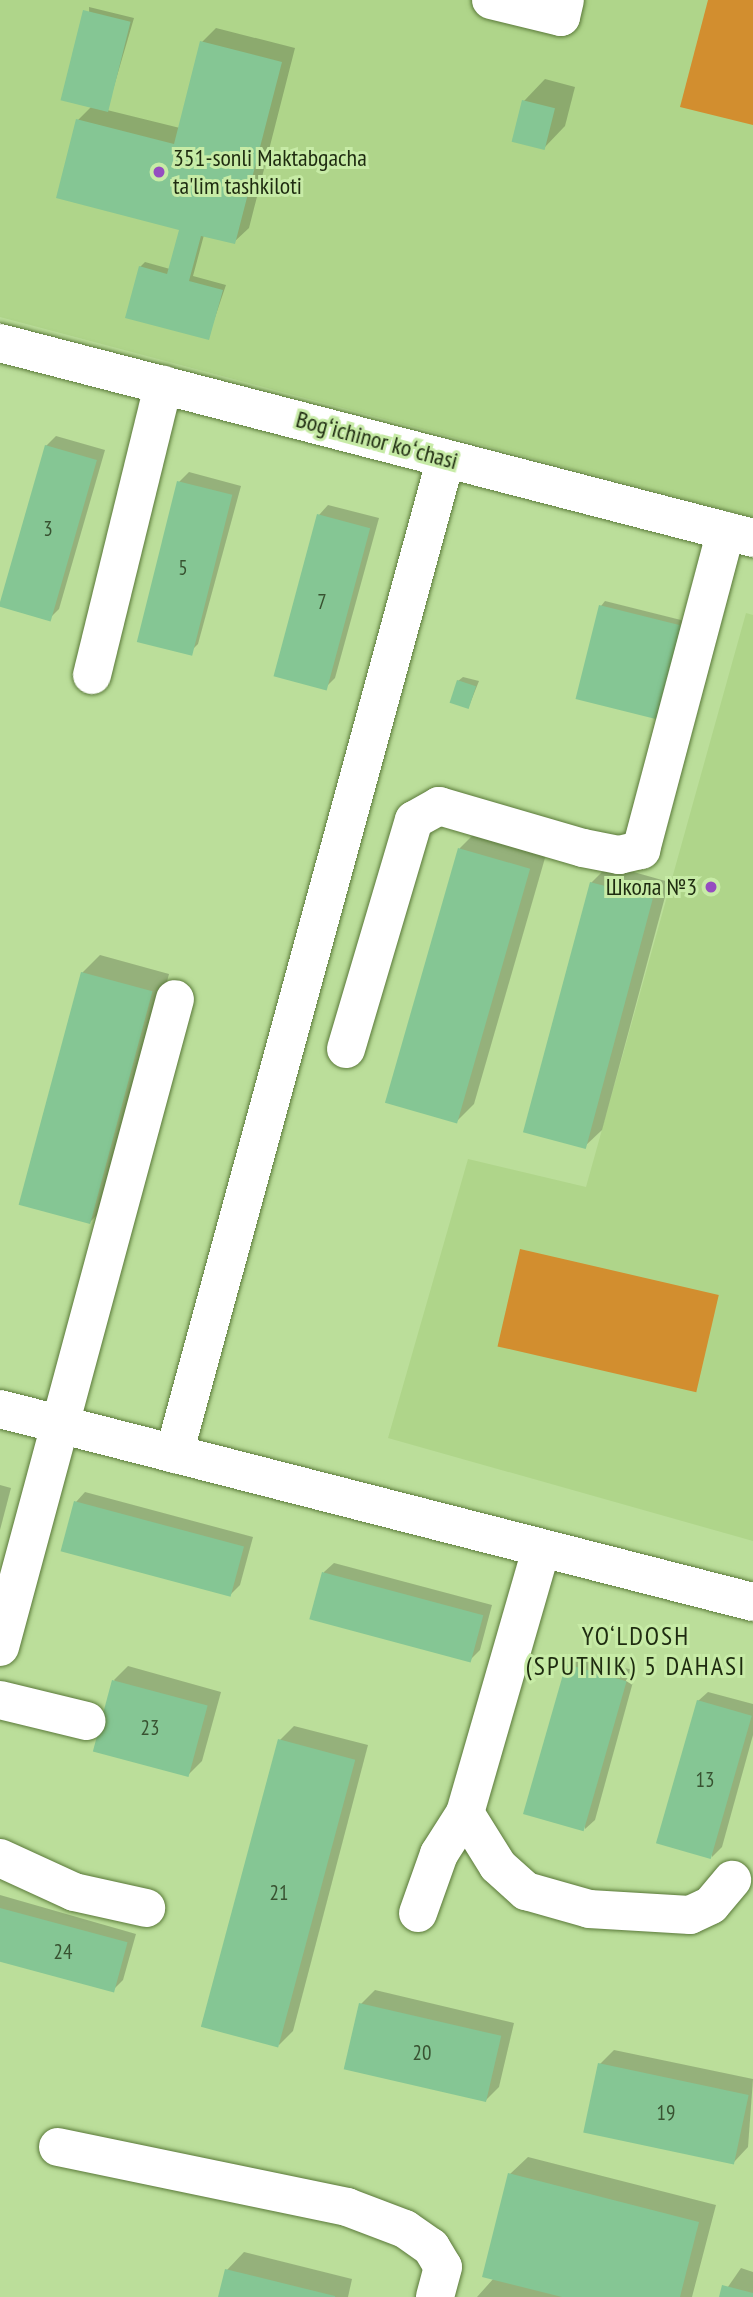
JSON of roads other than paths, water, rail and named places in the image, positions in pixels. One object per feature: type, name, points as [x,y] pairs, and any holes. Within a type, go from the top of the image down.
[{"type":"street","points":[[492,0],[561,17],[565,0]]},
{"type":"street","name":"Bogʻichinor koʻchasi","points":[[0,343],[739,535]]},
{"type":"street","points":[[92,675],[163,385]]},
{"type":"street","points":[[174,1454],[446,458]]},
{"type":"street","points":[[346,1049],[414,820],[439,806],[583,848],[619,855],[641,850],[739,535]]},
{"type":"street","points":[[0,1647],[174,999]]},
{"type":"street","points":[[0,1409],[753,1602]]},
{"type":"street","points":[[418,1913],[439,1854],[465,1812],[541,1549]]},
{"type":"street","points":[[0,1700],[87,1721]]},
{"type":"street","points":[[465,1812],[498,1866],[526,1891],[589,1909],[690,1915],[711,1905],[732,1880]]},
{"type":"street","points":[[0,1858],[74,1892],[146,1908]]},
{"type":"street","points":[[58,2147],[347,2207],[405,2229],[431,2247],[443,2267],[435,2297]]},
{"type":"place","name":"351-sonli Maktabgacha ta'lim tashkiloti","points":[[159,172]]},
{"type":"place","name":"Школа №3","points":[[711,887]]},
{"type":"district","name":"YO‘LDOSH (SPUTNIK) 5 DAHASI","points":[[636,1651]]}]
